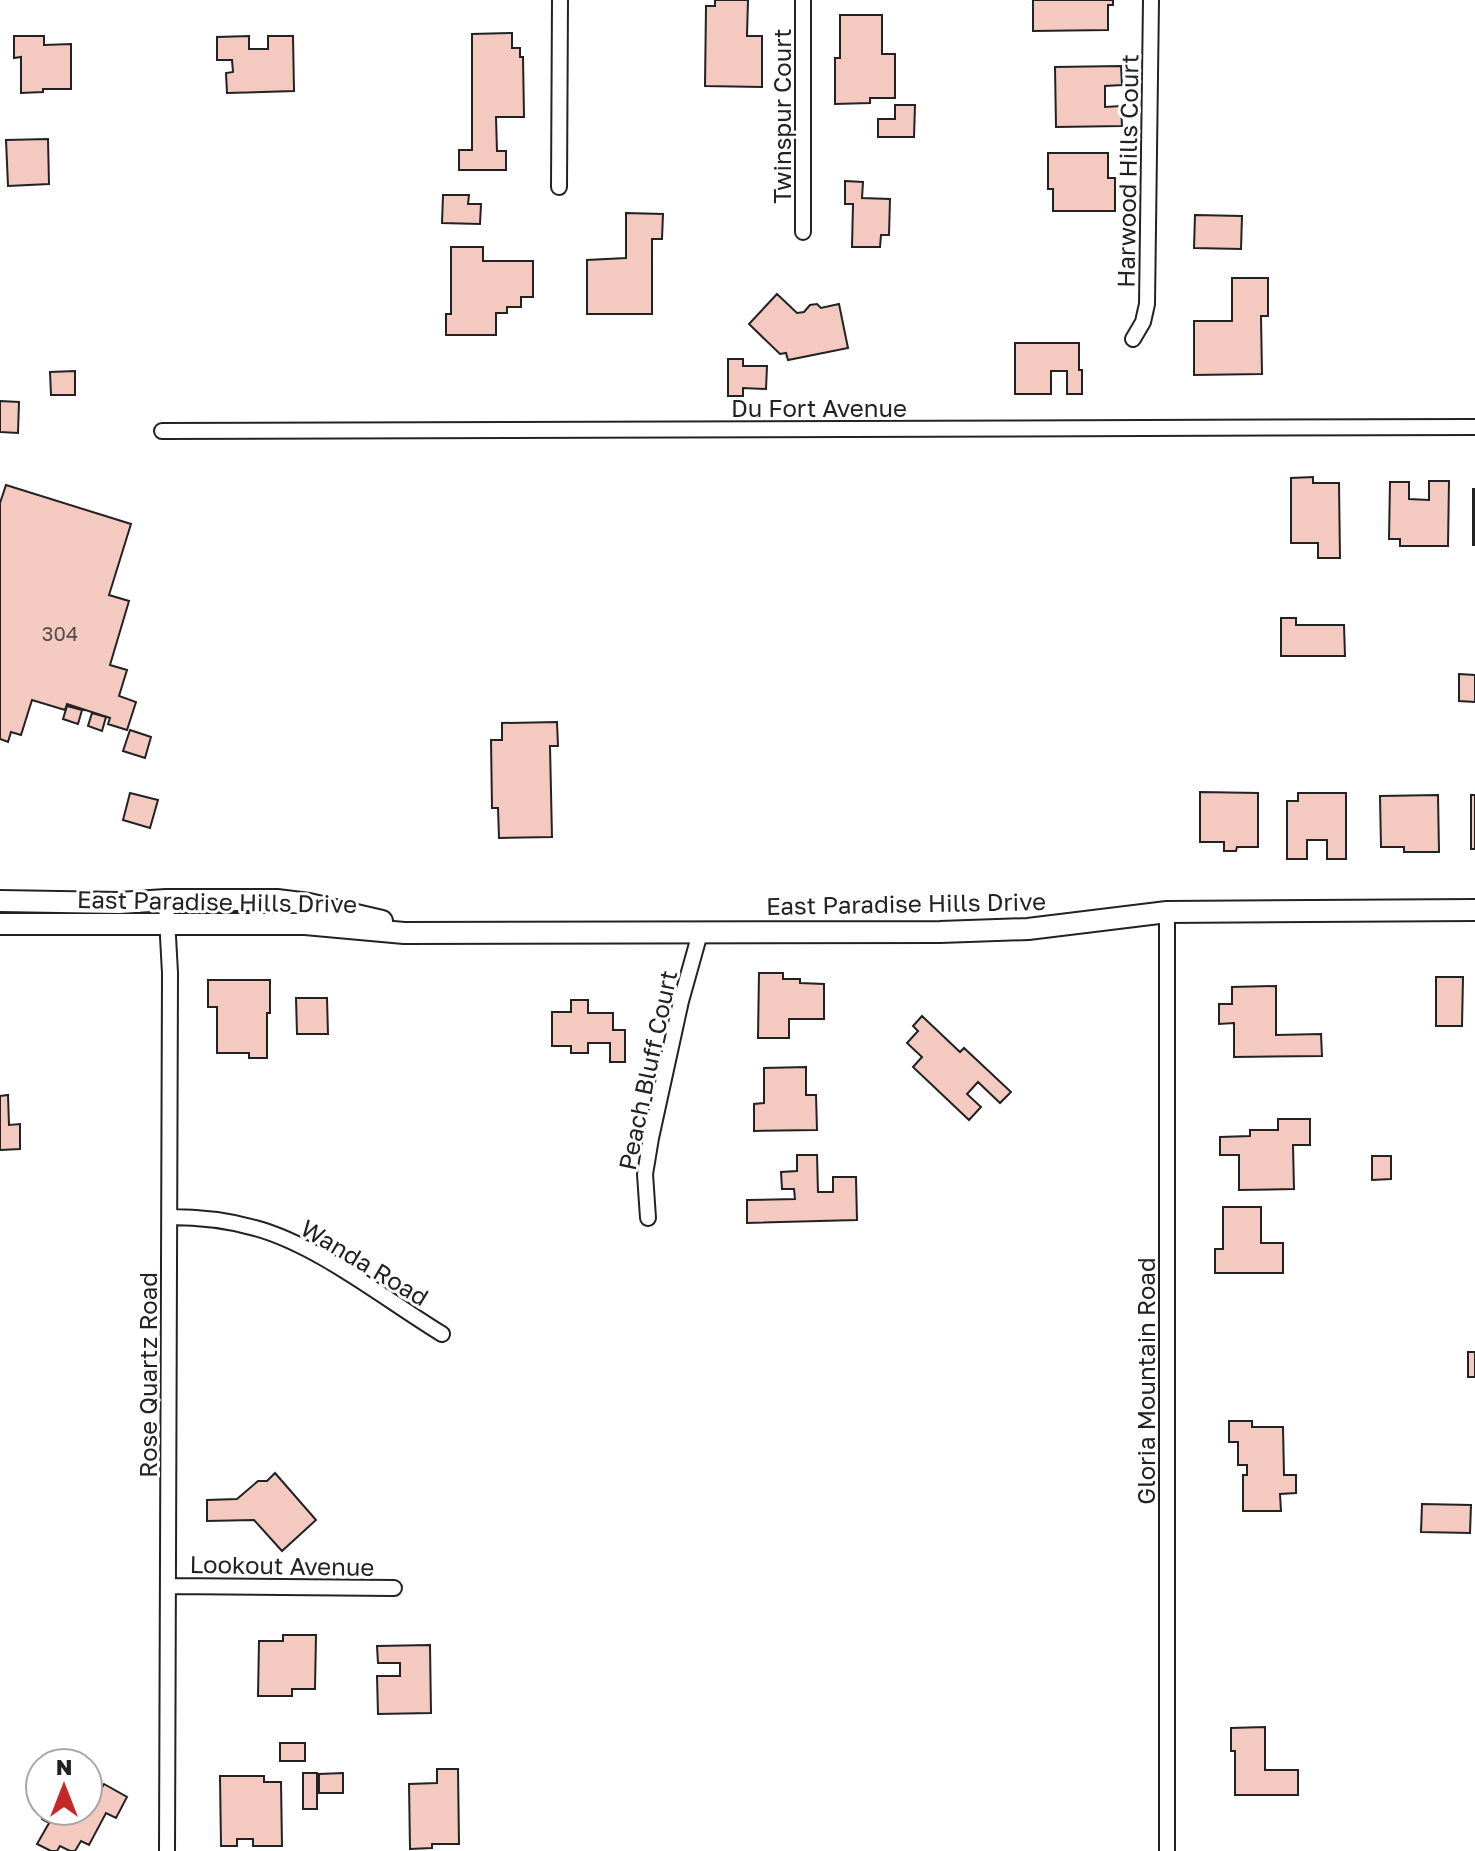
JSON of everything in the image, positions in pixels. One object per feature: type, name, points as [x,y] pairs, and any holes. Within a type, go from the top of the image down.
[{"type":"main road","name":"East Paradise Hills Drive","points":[[0,901],[295,902],[433,933]]},
{"type":"main road","name":"East Paradise Hills Drive","points":[[0,924],[305,924],[404,933],[983,932],[1167,912],[1475,910]]},
{"type":"street","points":[[559,187],[560,0]]},
{"type":"street","name":"Twinspur Court","points":[[803,0],[803,232]]},
{"type":"street","name":"Harwood Hills Court","points":[[1133,339],[1143,322],[1147,304],[1151,0]]},
{"type":"street","name":"Du Fort Avenue","points":[[162,431],[1475,427]]},
{"type":"street","name":"Rose Quartz Road","points":[[166,900],[170,973],[167,1851]]},
{"type":"street","name":"Gloria Mountain Road","points":[[1167,912],[1167,1851]]},
{"type":"street","name":"Peach Bluff Court","points":[[648,1218],[645,1174],[651,1138],[681,1001],[700,933]]},
{"type":"street","name":"Wanda Road","points":[[170,1217],[213,1219],[257,1228],[283,1239],[310,1251],[442,1334]]},
{"type":"street","name":"Lookout Avenue","points":[[169,1586],[394,1588]]},
{"type":"building","points":[[715,0],[748,0],[747,36],[762,36],[762,87],[705,86],[706,6],[715,6]]},
{"type":"building","points":[[1033,0],[1113,0],[1113,5],[1108,5],[1108,30],[1033,31]]},
{"type":"building","points":[[840,15],[882,15],[882,54],[895,54],[895,98],[870,98],[870,103],[835,104],[835,58],[840,58]]},
{"type":"building","points":[[512,33],[512,48],[520,48],[520,57],[523,57],[524,117],[496,117],[497,151],[506,151],[506,170],[459,170],[459,150],[472,150],[472,34]]},
{"type":"building","points":[[14,36],[44,36],[44,45],[71,44],[71,89],[21,93],[21,57],[14,58]]},
{"type":"building","points":[[249,36],[249,49],[268,49],[268,36],[293,36],[294,91],[227,93],[226,73],[233,72],[232,60],[217,60],[217,37]]},
{"type":"building","points":[[1121,66],[1122,85],[1105,86],[1105,107],[1121,106],[1122,126],[1056,127],[1055,67]]},
{"type":"building","points":[[895,105],[915,105],[914,137],[878,137],[878,119],[895,119]]},
{"type":"building","points":[[48,139],[49,184],[8,186],[6,140]]},
{"type":"building","points":[[1048,153],[1108,153],[1108,178],[1115,178],[1115,211],[1053,211],[1053,189],[1048,189]]},
{"type":"building","points":[[845,181],[863,182],[862,198],[890,199],[889,235],[881,235],[880,247],[852,247],[853,204],[845,204]]},
{"type":"building","points":[[443,195],[469,195],[468,204],[481,204],[480,224],[442,223]]},
{"type":"building","points":[[626,213],[663,214],[662,239],[652,239],[652,314],[587,314],[587,260],[626,258]]},
{"type":"building","points":[[1195,215],[1242,216],[1241,249],[1194,248]]},
{"type":"building","points":[[451,247],[483,247],[483,261],[533,261],[533,297],[521,297],[521,307],[507,307],[507,313],[496,313],[496,335],[446,335],[446,314],[451,314]]},
{"type":"building","points":[[1232,278],[1268,278],[1268,316],[1261,316],[1262,374],[1194,375],[1194,321],[1232,321]]},
{"type":"building","points":[[777,294],[797,313],[804,312],[810,305],[817,304],[821,308],[839,304],[848,348],[788,360],[786,353],[780,354],[749,324]]},
{"type":"building","points":[[1015,343],[1079,343],[1082,394],[1067,394],[1067,371],[1051,371],[1051,394],[1015,394]]},
{"type":"building","points":[[728,359],[743,359],[743,366],[767,366],[766,389],[743,388],[743,396],[728,396]]},
{"type":"building","points":[[75,371],[75,395],[51,395],[50,372]]},
{"type":"building","points":[[0,401],[19,402],[18,433],[0,432]]},
{"type":"building","points":[[1313,477],[1313,483],[1339,483],[1340,558],[1318,558],[1318,543],[1291,543],[1291,478]]},
{"type":"building","points":[[1429,481],[1449,481],[1448,546],[1400,546],[1400,539],[1389,539],[1390,482],[1409,482],[1409,499],[1429,500]]},
{"type":"building","points":[[6,485],[131,524],[109,595],[129,601],[110,665],[127,670],[119,696],[136,702],[127,730],[108,724],[110,718],[67,704],[65,710],[32,700],[21,735],[11,732],[8,742],[0,739],[0,503]]},
{"type":"building","points":[[1475,489],[1475,545],[1473,545]]},
{"type":"building","points":[[1281,618],[1296,618],[1296,625],[1344,625],[1345,656],[1281,656]]},
{"type":"building","points":[[1459,674],[1475,675],[1475,702],[1459,701]]},
{"type":"building","points":[[67,706],[82,710],[78,724],[63,719]]},
{"type":"building","points":[[92,713],[106,717],[102,731],[88,726]]},
{"type":"building","points":[[557,722],[558,746],[550,746],[552,837],[499,838],[498,808],[492,808],[491,740],[502,740],[502,723]]},
{"type":"building","points":[[130,730],[151,737],[145,758],[123,751]]},
{"type":"building","points":[[1200,792],[1258,793],[1258,847],[1237,847],[1236,851],[1224,851],[1224,842],[1200,842]]},
{"type":"building","points":[[130,793],[158,800],[150,828],[123,820]]},
{"type":"building","points":[[1298,793],[1346,793],[1346,859],[1327,859],[1327,840],[1307,840],[1307,859],[1287,859],[1287,801],[1298,801]]},
{"type":"building","points":[[1438,795],[1439,852],[1404,852],[1404,847],[1381,847],[1380,796]]},
{"type":"building","points":[[1471,795],[1475,795],[1475,849],[1471,849]]},
{"type":"building","points":[[759,973],[783,973],[783,979],[824,984],[824,1019],[789,1019],[789,1038],[758,1038]]},
{"type":"building","points":[[1436,977],[1463,977],[1462,1026],[1436,1026]]},
{"type":"building","points":[[208,980],[270,980],[267,1058],[249,1058],[249,1053],[217,1053],[217,1007],[208,1007]]},
{"type":"building","points":[[1276,986],[1276,1035],[1321,1034],[1322,1056],[1234,1057],[1234,1023],[1219,1024],[1219,1004],[1232,1004],[1232,987]]},
{"type":"building","points":[[296,998],[327,998],[328,1034],[297,1034]]},
{"type":"building","points":[[571,1000],[588,1000],[588,1013],[613,1013],[613,1030],[625,1030],[625,1062],[610,1062],[610,1043],[588,1043],[588,1053],[571,1053],[571,1046],[552,1046],[552,1012],[571,1012]]},
{"type":"building","points":[[922,1016],[960,1052],[964,1048],[1011,1092],[1000,1103],[978,1082],[967,1094],[981,1107],[969,1120],[913,1067],[922,1057],[907,1043],[918,1031],[913,1026]]},
{"type":"building","points":[[806,1067],[806,1095],[816,1095],[817,1130],[754,1131],[754,1104],[764,1103],[764,1068]]},
{"type":"building","points":[[8,1095],[9,1125],[20,1124],[20,1149],[0,1150],[0,1096]]},
{"type":"building","points":[[1278,1119],[1310,1119],[1310,1145],[1293,1145],[1294,1189],[1239,1190],[1239,1155],[1220,1155],[1220,1137],[1250,1136],[1250,1130],[1278,1130]]},
{"type":"building","points":[[797,1155],[817,1155],[818,1192],[833,1192],[833,1177],[856,1177],[857,1220],[747,1223],[747,1200],[795,1199],[794,1189],[782,1189],[781,1172],[797,1171]]},
{"type":"building","points":[[1372,1156],[1391,1156],[1391,1179],[1372,1180]]},
{"type":"building","points":[[1223,1207],[1261,1207],[1261,1243],[1283,1243],[1283,1273],[1215,1273],[1215,1249],[1223,1249]]},
{"type":"building","points":[[1468,1352],[1475,1352],[1475,1377],[1468,1377]]},
{"type":"building","points":[[1229,1421],[1252,1421],[1252,1427],[1283,1427],[1284,1475],[1296,1475],[1296,1493],[1280,1494],[1281,1511],[1243,1511],[1243,1475],[1247,1475],[1247,1465],[1238,1465],[1238,1442],[1229,1442]]},
{"type":"building","points":[[275,1473],[316,1520],[282,1551],[254,1520],[207,1521],[207,1500],[237,1499],[258,1481],[267,1481]]},
{"type":"building","points":[[1422,1504],[1471,1505],[1470,1533],[1421,1532]]},
{"type":"building","points":[[283,1635],[316,1635],[315,1689],[292,1689],[292,1696],[258,1696],[259,1641],[283,1641]]},
{"type":"building","points":[[430,1645],[431,1713],[378,1714],[377,1676],[400,1676],[400,1663],[378,1663],[377,1646]]},
{"type":"building","points":[[1265,1727],[1265,1770],[1298,1770],[1298,1795],[1235,1795],[1235,1751],[1231,1751],[1231,1728]]},
{"type":"building","points":[[280,1743],[305,1743],[305,1761],[280,1761]]},
{"type":"building","points":[[437,1769],[458,1769],[459,1844],[432,1844],[432,1848],[410,1849],[409,1784],[437,1783]]},
{"type":"building","points":[[303,1773],[317,1773],[317,1809],[303,1809]]},
{"type":"building","points":[[343,1773],[343,1793],[319,1793],[319,1774]]},
{"type":"building","points":[[220,1776],[264,1776],[264,1782],[281,1782],[282,1846],[253,1846],[253,1839],[237,1839],[237,1846],[221,1846]]},
{"type":"building","points":[[104,1784],[127,1797],[116,1818],[106,1813],[104,1817]]},
{"type":"building","points":[[47,1827],[99,1827],[89,1845],[81,1841],[75,1851],[60,1846],[57,1851],[51,1851],[37,1844]]}]
